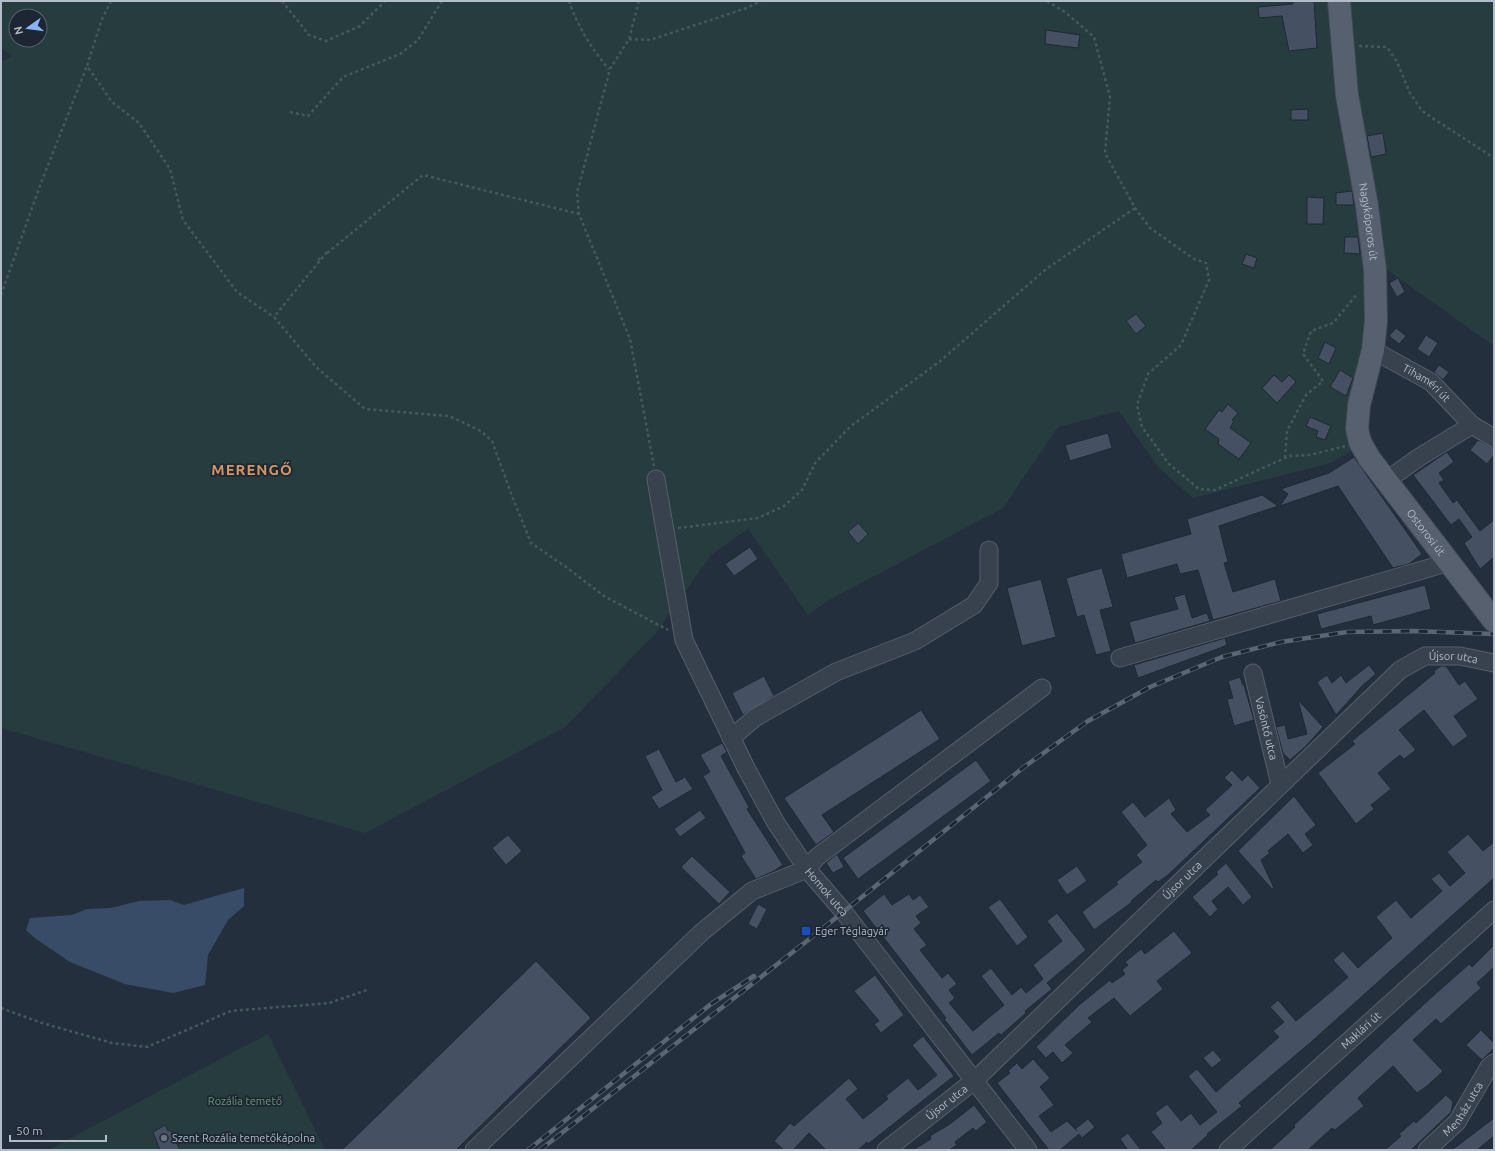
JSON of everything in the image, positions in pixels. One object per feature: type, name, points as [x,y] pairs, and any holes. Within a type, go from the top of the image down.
[{"type":"main road","name":"Nagykőporos út","points":[[1339,1],[1341,47],[1347,95],[1372,237],[1376,291],[1373,350],[1359,405],[1357,429],[1360,442]]},
{"type":"main road","name":"Ostorosi út","points":[[1360,442],[1369,458],[1386,481],[1494,621]]},
{"type":"street","name":"Tihaméri út","points":[[1373,350],[1431,382],[1472,425],[1494,438]]},
{"type":"street","points":[[1386,481],[1418,458],[1472,425]]},
{"type":"street","name":"Homok utca","points":[[656,479],[687,645],[731,738],[776,823],[806,868],[843,911],[1028,1150]]},
{"type":"street","points":[[731,738],[756,718],[836,672],[915,641],[974,605],[989,582],[989,550]]},
{"type":"street","points":[[1120,658],[1450,562]]},
{"type":"street","name":"Újsor utca","points":[[886,1150],[975,1080],[1280,784],[1400,670],[1424,656],[1460,656],[1494,663]]},
{"type":"street","name":"Vasöntő utca","points":[[1253,673],[1280,784]]},
{"type":"street","points":[[474,1150],[702,932],[752,891],[806,868],[817,857],[1042,688]]},
{"type":"street","name":"Maklári út","points":[[1228,1150],[1494,910]]},
{"type":"street","name":"Menház utca","points":[[1427,1150],[1457,1122],[1489,1067],[1494,1063]]},
{"type":"path","points":[[1,295],[41,182],[87,66],[102,18],[111,1]]},
{"type":"path","points":[[282,1],[309,36],[326,41],[360,26],[385,1]]},
{"type":"path","points":[[290,112],[308,116],[343,77],[400,54],[418,40],[442,1]]},
{"type":"path","points":[[569,1],[573,12],[597,56],[610,69]]},
{"type":"path","points":[[639,1],[629,39],[610,69],[577,193],[578,214],[630,339],[656,479]]},
{"type":"path","points":[[629,39],[650,40],[747,8],[761,1]]},
{"type":"path","points":[[1046,1],[1065,12],[1094,37],[1110,97],[1106,153],[1135,208],[1150,228],[1194,259],[1206,263],[1210,280],[1181,345],[1148,374],[1137,405],[1142,427],[1169,464],[1199,489],[1216,490],[1285,458],[1310,456],[1360,442]]},
{"type":"path","points":[[1341,47],[1366,45],[1388,47],[1398,62],[1410,94],[1422,110],[1494,158]]},
{"type":"path","points":[[87,66],[112,102],[139,123],[170,169],[183,220],[236,292],[274,317],[316,367],[365,409],[449,416],[481,431],[492,441],[531,543],[604,596],[687,645]]},
{"type":"path","points":[[318,260],[423,175],[578,214]]},
{"type":"path","points":[[665,530],[758,518],[784,506],[802,490],[815,463],[851,426],[939,362],[1045,270],[1135,208]]},
{"type":"path","points":[[274,317],[328,252]]},
{"type":"path","points":[[1285,458],[1287,431],[1306,394],[1323,381],[1304,354],[1311,331],[1333,323],[1360,291]]},
{"type":"path","points":[[1,1008],[42,1023],[112,1043],[148,1047],[231,1011],[328,1003],[367,990]]},
{"type":"green space","points":[[1,1],[1494,1],[1494,346],[1385,268],[1353,450],[1331,463],[1193,498],[1158,467],[1119,411],[1058,427],[1003,508],[829,600],[808,615],[748,529],[712,554],[655,634],[565,727],[365,833],[1,728],[1,62],[12,56],[1,48]]},
{"type":"green space","name":"Rozália temető","points":[[268,1034],[325,1150],[48,1150]]},
{"type":"water","points":[[244,888],[244,906],[228,920],[208,955],[205,985],[173,993],[125,984],[70,962],[36,939],[26,930],[30,918],[72,915],[87,909],[111,908],[139,901],[170,900],[184,905]]},
{"type":"building","points":[[1293,1],[1314,1],[1317,48],[1289,51],[1282,16],[1259,18],[1258,7],[1293,4]]},
{"type":"building","points":[[1046,30],[1080,35],[1078,48],[1045,44]]},
{"type":"building","points":[[1308,109],[1308,120],[1291,120],[1291,110]]},
{"type":"building","points":[[1383,133],[1386,154],[1371,157],[1367,136]]},
{"type":"building","points":[[1352,191],[1354,205],[1336,205],[1336,193]]},
{"type":"building","points":[[1307,197],[1324,198],[1323,224],[1307,224]]},
{"type":"building","points":[[1345,237],[1358,237],[1360,254],[1344,253]]},
{"type":"building","points":[[1246,254],[1257,258],[1254,268],[1242,264]]},
{"type":"building","points":[[1398,278],[1405,292],[1397,297],[1389,283]]},
{"type":"building","points":[[1136,314],[1146,326],[1136,334],[1126,321]]},
{"type":"building","points":[[1396,328],[1406,336],[1399,344],[1389,336]]},
{"type":"building","points":[[1426,335],[1438,343],[1429,357],[1417,349]]},
{"type":"building","points":[[1325,342],[1336,348],[1329,364],[1318,358]]},
{"type":"building","points":[[1439,365],[1449,372],[1443,380],[1434,372]]},
{"type":"building","points":[[1340,370],[1353,378],[1346,396],[1330,387]]},
{"type":"building","points":[[1274,375],[1282,382],[1289,375],[1296,382],[1277,403],[1262,388]]},
{"type":"building","points":[[1228,404],[1238,413],[1232,420],[1234,421],[1230,428],[1251,443],[1239,459],[1218,444],[1219,439],[1205,429],[1219,410],[1222,412]]},
{"type":"building","points":[[1310,417],[1331,426],[1325,440],[1316,437],[1318,431],[1306,426]]},
{"type":"building","points":[[1108,433],[1112,448],[1070,461],[1065,445]]},
{"type":"building","points":[[1478,440],[1494,448],[1494,455],[1487,464],[1470,450]]},
{"type":"building","points":[[1447,452],[1454,462],[1439,473],[1444,480],[1439,483],[1453,503],[1457,500],[1480,531],[1494,520],[1494,557],[1480,569],[1464,543],[1472,537],[1459,519],[1451,525],[1413,475]]},
{"type":"building","points":[[1354,457],[1422,554],[1409,564],[1393,568],[1338,486],[1280,506],[1288,494],[1281,489],[1329,473]]},
{"type":"building","points":[[1262,495],[1278,506],[1219,526],[1228,562],[1224,563],[1233,592],[1275,579],[1281,601],[1213,620],[1198,570],[1180,574],[1177,564],[1127,578],[1121,554],[1191,534],[1187,519]]},
{"type":"building","points":[[858,523],[868,534],[858,544],[848,532]]},
{"type":"building","points":[[750,547],[758,559],[734,576],[725,564]]},
{"type":"building","points":[[1102,568],[1113,607],[1100,610],[1111,651],[1096,655],[1084,615],[1077,617],[1066,578]]},
{"type":"building","points":[[1041,579],[1056,637],[1022,646],[1007,588]]},
{"type":"building","points":[[1425,585],[1431,609],[1373,625],[1371,616],[1321,629],[1317,614]]},
{"type":"building","points":[[1185,594],[1192,618],[1207,613],[1210,621],[1135,643],[1129,622],[1178,609],[1174,597]]},
{"type":"building","points":[[1225,638],[1227,645],[1138,678],[1134,665]]},
{"type":"building","points":[[1369,665],[1376,674],[1363,685],[1336,715],[1317,682],[1327,675],[1332,683],[1341,675],[1346,683]]},
{"type":"building","points":[[1441,666],[1446,666],[1459,685],[1465,681],[1478,699],[1454,716],[1468,736],[1453,747],[1424,710],[1399,730],[1416,750],[1404,759],[1400,755],[1378,773],[1391,789],[1371,805],[1374,809],[1356,824],[1318,773],[1355,744],[1352,741],[1435,673],[1434,671]]},
{"type":"building","points":[[764,676],[774,696],[743,715],[732,693]]},
{"type":"building","points":[[1240,677],[1244,685],[1254,720],[1234,726],[1227,699],[1233,698],[1228,681]]},
{"type":"building","points":[[1298,700],[1323,727],[1306,746],[1290,760],[1283,753],[1276,727],[1285,725],[1288,739],[1307,734]]},
{"type":"building","points":[[921,710],[940,739],[822,815],[834,832],[816,845],[784,798]]},
{"type":"building","points":[[722,743],[727,752],[721,756],[749,807],[747,809],[783,865],[756,879],[741,856],[745,853],[703,776],[710,772],[700,755]]},
{"type":"building","points":[[659,749],[676,782],[685,777],[693,789],[659,809],[651,797],[662,790],[645,756]]},
{"type":"building","points":[[976,760],[991,781],[858,879],[843,858]]},
{"type":"building","points":[[1232,770],[1242,781],[1248,775],[1260,788],[1168,875],[1158,882],[1156,880],[1131,901],[1132,902],[1094,930],[1082,912],[1118,884],[1116,882],[1142,862],[1136,855],[1147,845],[1121,812],[1133,802],[1145,817],[1169,798],[1176,810],[1171,814],[1187,832],[1210,815],[1205,810],[1232,785],[1224,778]]},
{"type":"building","points":[[1294,796],[1316,825],[1305,834],[1313,845],[1303,853],[1288,834],[1268,851],[1270,853],[1261,860],[1274,888],[1272,889],[1238,851]]},
{"type":"building","points":[[700,810],[706,818],[680,837],[674,829]]},
{"type":"building","points":[[1468,834],[1483,851],[1494,842],[1494,878],[1310,1043],[1239,1103],[1242,1106],[1207,1134],[1208,1135],[1191,1150],[1166,1150],[1151,1132],[1162,1123],[1155,1113],[1167,1104],[1181,1121],[1191,1113],[1200,1125],[1217,1112],[1188,1076],[1197,1069],[1216,1092],[1279,1037],[1273,1031],[1284,1022],[1270,1007],[1278,1000],[1296,1021],[1348,977],[1333,960],[1343,951],[1358,968],[1392,938],[1376,917],[1396,900],[1411,918],[1442,891],[1431,879],[1439,873],[1450,886],[1465,873],[1447,852]]},
{"type":"building","points":[[508,835],[522,851],[506,865],[492,848]]},
{"type":"building","points":[[837,854],[844,867],[833,873],[826,863]]},
{"type":"building","points":[[692,856],[730,892],[719,904],[681,867]]},
{"type":"building","points":[[1226,863],[1252,897],[1243,905],[1228,887],[1212,901],[1218,909],[1210,917],[1192,897],[1218,874],[1216,872]]},
{"type":"building","points":[[1077,866],[1087,881],[1067,895],[1057,880]]},
{"type":"building","points":[[884,894],[892,905],[909,894],[913,900],[920,895],[929,907],[916,916],[921,923],[914,929],[927,945],[920,950],[942,978],[948,973],[957,984],[949,990],[955,998],[949,1003],[973,1031],[1004,1005],[981,976],[991,968],[1012,995],[1021,987],[1026,993],[1043,979],[1033,965],[1062,941],[1047,921],[1057,913],[1086,950],[1047,983],[1052,989],[1025,1011],[1026,1013],[1001,1035],[999,1033],[972,1055],[944,1019],[946,1018],[863,911]]},
{"type":"building","points":[[1000,899],[1028,937],[1017,946],[988,907]]},
{"type":"building","points":[[758,904],[767,909],[757,929],[748,924]]},
{"type":"building","points":[[1174,931],[1192,953],[1157,981],[1163,989],[1130,1016],[1114,998],[1088,1018],[1092,1022],[1065,1045],[1073,1053],[1062,1063],[1053,1052],[1046,1058],[1036,1047],[1079,1005],[1110,980],[1112,983],[1125,974],[1122,970],[1128,965],[1125,962],[1141,949],[1145,954]]},
{"type":"building","points":[[1494,945],[1494,967],[1477,983],[1481,988],[1441,1024],[1436,1019],[1413,1040],[1443,1071],[1427,1086],[1417,1093],[1393,1066],[1358,1098],[1364,1106],[1335,1130],[1332,1128],[1308,1150],[1270,1150],[1295,1127],[1294,1125],[1423,1005],[1469,964],[1472,967]]},
{"type":"building","points":[[536,961],[591,1018],[456,1150],[342,1150]]},
{"type":"building","points":[[875,975],[904,1015],[881,1033],[874,1024],[879,1021],[854,991]]},
{"type":"building","points":[[1481,1030],[1494,1043],[1494,1048],[1482,1060],[1466,1045]]},
{"type":"building","points":[[923,1036],[954,1076],[868,1144],[867,1142],[858,1150],[826,1150],[809,1133],[793,1150],[784,1150],[774,1141],[790,1123],[794,1126],[849,1078],[858,1089],[846,1099],[863,1119],[888,1099],[886,1096],[908,1078],[918,1090],[937,1075],[912,1045]]},
{"type":"building","points":[[1213,1050],[1222,1060],[1212,1068],[1203,1058]]},
{"type":"building","points":[[1033,1059],[1050,1078],[1040,1087],[1054,1105],[1039,1116],[1051,1132],[1067,1121],[1075,1129],[1088,1119],[1095,1127],[1082,1138],[1079,1134],[1060,1150],[1049,1150],[997,1083],[1010,1073],[1008,1071],[1017,1063],[1022,1069]]},
{"type":"building","points":[[1446,1095],[1453,1102],[1451,1112],[1411,1150],[1385,1150],[1401,1136],[1399,1134],[1414,1121],[1416,1123]]},
{"type":"building","points":[[974,1105],[987,1122],[976,1131],[973,1128],[955,1142],[957,1145],[949,1150],[913,1150],[931,1139],[930,1136],[950,1124]]},
{"type":"building","points":[[1494,1118],[1494,1136],[1477,1150],[1452,1150]]},
{"type":"building","name":"Szent Rozália temetőkápolna","points":[[165,1125],[168,1131],[170,1130],[180,1150],[160,1150],[153,1132]]},
{"type":"building","points":[[1128,1133],[1141,1150],[1128,1150],[1120,1139]]},
{"type":"railway","points":[[540,1150],[812,937],[1024,767],[1088,721],[1150,687],[1222,657],[1281,642],[1347,632],[1413,631],[1494,634]]},
{"type":"railway","points":[[528,1150],[711,1004],[754,976]]},
{"type":"place","name":"Eger Téglagyár","points":[[806,931]]},
{"type":"place","name":"Szent Rozália temetőkápolna","points":[[164,1138]]},
{"type":"district","name":"MERENGŐ","points":[[252,469]]}]
